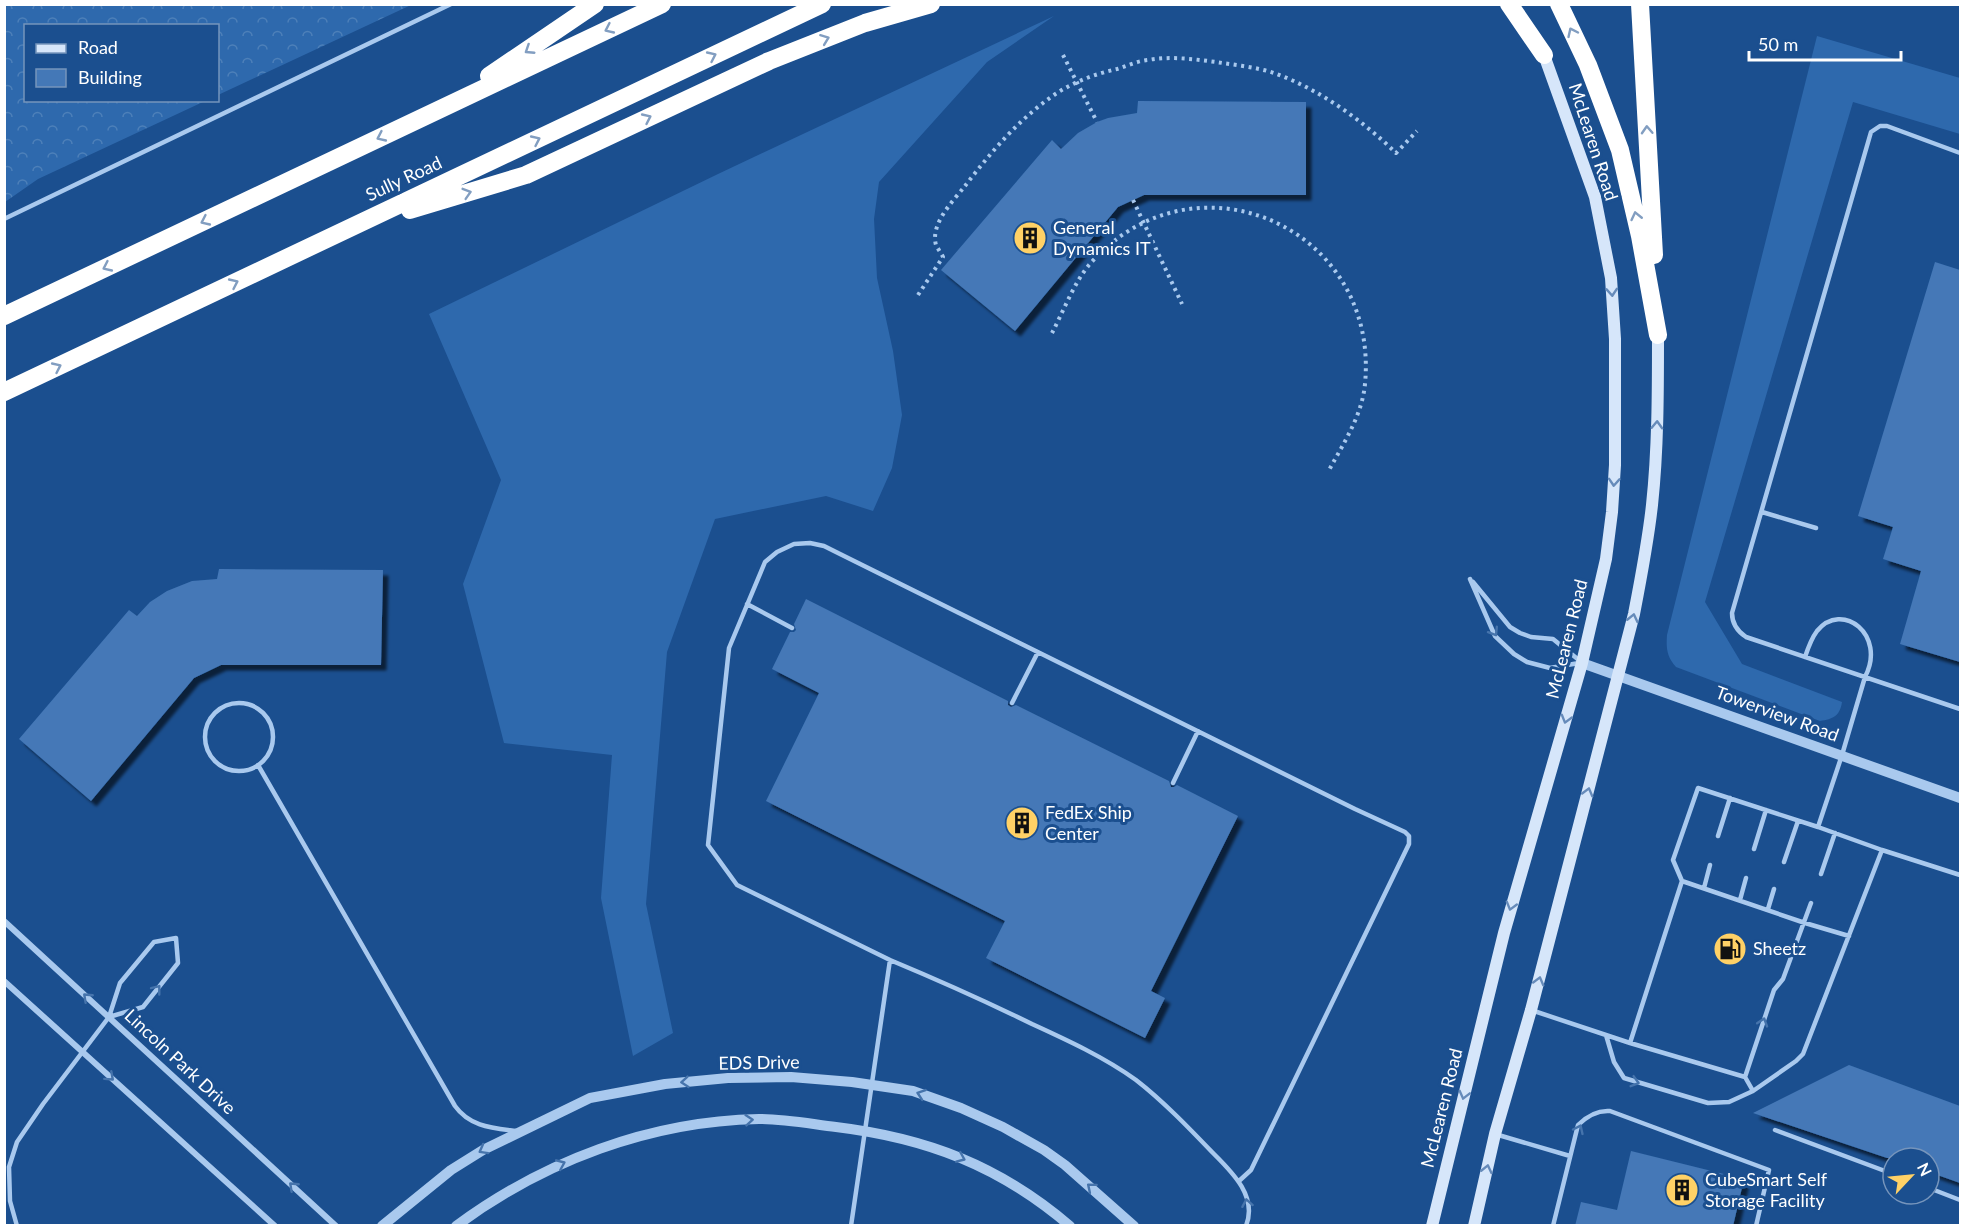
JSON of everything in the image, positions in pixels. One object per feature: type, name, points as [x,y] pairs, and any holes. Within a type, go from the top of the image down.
[{"type":"highway","points":[[434,112],[595,4]]},
{"type":"highway","points":[[4,316],[662,4]]},
{"type":"highway","name":"Sully Road","points":[[4,392],[822,4]]},
{"type":"highway","points":[[350,228],[526,175],[769,61],[865,23],[932,4]]},
{"type":"highway","points":[[1509,4],[1544,55]]},
{"type":"highway","points":[[1521,4],[1544,55]]},
{"type":"highway","points":[[1559,4],[1588,65],[1620,150],[1641,236],[1658,335]]},
{"type":"highway","points":[[1640,4],[1658,335]]},
{"type":"main road","name":"McLearen Road","points":[[1432,1226],[1504,933],[1582,663],[1606,559],[1612,512],[1615,465],[1615,339],[1611,278],[1595,197],[1544,55]]},
{"type":"main road","points":[[1474,1226],[1495,1134],[1532,1010],[1636,604],[1652,505],[1658,426],[1658,335]]},
{"type":"street","name":"Towerview Road","points":[[1582,663],[1960,798]]},
{"type":"street","name":"Lincoln Park Drive","points":[[4,921],[336,1226]]},
{"type":"street","points":[[4,981],[275,1226]]},
{"type":"street","name":"EDS Drive","points":[[382,1226],[451,1170],[483,1150],[590,1098],[665,1084],[728,1078],[791,1077],[852,1082],[913,1091],[961,1108],[1003,1127],[1044,1150],[1065,1165],[1134,1226]]},
{"type":"street","points":[[456,1226],[497,1197],[551,1168],[592,1151],[645,1134],[696,1124],[760,1119],[864,1130],[916,1142],[956,1156],[993,1173],[1029,1193],[1070,1226]]},
{"type":"lane","points":[[4,219],[451,4]]},
{"type":"lane","points":[[1960,153],[1887,126],[1880,126],[1871,132],[1733,607],[1732,620],[1739,632],[1746,637],[1960,710]]},
{"type":"lane","points":[[1762,512],[1816,528]]},
{"type":"lane","points":[[1239,1181],[1251,1170],[1409,844],[1409,836],[1405,832],[824,546],[810,543],[794,544],[777,552],[765,562],[729,648],[708,845],[737,885],[890,960],[1047,1031],[1136,1080],[1233,1172],[1247,1198],[1249,1210],[1246,1226]]},
{"type":"lane","points":[[1470,579],[1510,627],[1532,637],[1553,639],[1582,663],[1550,668],[1527,662],[1514,654],[1495,636],[1470,579]]},
{"type":"lane","points":[[747,604],[792,628]]},
{"type":"lane","points":[[1805,657],[1818,629],[1831,621],[1846,620],[1861,627],[1870,642],[1872,658],[1818,827]]},
{"type":"lane","points":[[1012,703],[1038,652]]},
{"type":"lane","points":[[237,702],[248,703],[263,712],[271,724],[274,737],[271,750],[258,765],[253,769],[243,771],[228,770],[218,764],[208,753],[205,729],[215,711],[226,704],[237,702]]},
{"type":"lane","points":[[1173,783],[1198,731]]},
{"type":"lane","points":[[258,765],[460,1113],[467,1119],[488,1127],[519,1131]]},
{"type":"lane","points":[[1630,1043],[1682,881],[1673,860],[1698,788],[1960,875]]},
{"type":"lane","points":[[1718,836],[1730,798]]},
{"type":"lane","points":[[1754,849],[1766,810]]},
{"type":"lane","points":[[1784,862],[1798,821]]},
{"type":"lane","points":[[1821,874],[1834,833]]},
{"type":"lane","points":[[1606,1035],[1614,1062],[1624,1078],[1708,1103],[1729,1102],[1753,1091],[1796,1061],[1803,1053],[1882,850]]},
{"type":"lane","points":[[1704,888],[1710,865]]},
{"type":"lane","points":[[1740,900],[1746,878]]},
{"type":"lane","points":[[1682,881],[1849,936]]},
{"type":"lane","points":[[1768,909],[1774,889]]},
{"type":"lane","points":[[1744,1077],[1774,990],[1783,979],[1811,903]]},
{"type":"lane","points":[[17,1226],[10,1201],[9,1167],[17,1142],[109,1017],[120,983],[154,942],[176,939],[177,963],[143,1006],[109,1017]]},
{"type":"lane","points":[[851,1226],[890,960]]},
{"type":"lane","points":[[1532,1010],[1630,1043],[1744,1077],[1753,1091]]},
{"type":"lane","points":[[1553,1226],[1578,1125],[1602,1110],[1769,1170],[1756,1226]]},
{"type":"lane","points":[[1775,1130],[1881,1170]]},
{"type":"lane","points":[[1495,1134],[1570,1156]]},
{"type":"lane","points":[[1941,1193],[1960,1200]]},
{"type":"path","points":[[1063,55],[1097,122]]},
{"type":"path","points":[[918,295],[943,257],[936,244],[936,235],[942,216],[988,156],[1023,120],[1056,93],[1099,73],[1146,60],[1198,59],[1274,73],[1317,94],[1339,108],[1380,138],[1396,153],[1417,131]]},
{"type":"path","points":[[1133,200],[1182,304]]},
{"type":"path","points":[[1052,333],[1087,267],[1107,247],[1144,222],[1187,209],[1204,207],[1229,208],[1275,221],[1296,232],[1333,269],[1349,292],[1357,312],[1366,362],[1365,387],[1351,429],[1328,472]]},
{"type":"green space","points":[[5,4],[411,4],[219,95],[219,24],[24,24],[24,102],[203,102],[38,179],[5,202]]},
{"type":"green space","points":[[1054,16],[987,62],[879,182],[874,219],[877,278],[893,351],[902,415],[892,468],[873,511],[826,496],[715,519],[667,652],[646,904],[673,1033],[633,1056],[601,898],[612,755],[504,743],[463,584],[501,480],[429,314],[718,174]]},
{"type":"green space","points":[[1817,36],[1960,78],[1960,134],[1853,102],[1705,602],[1742,664],[1842,702],[1840,711],[1835,716],[1820,721],[1676,667],[1669,656],[1667,644],[1667,635]]},
{"type":"building","name":"General Dynamics IT","points":[[1138,101],[1306,102],[1306,195],[1144,195],[1118,207],[1015,331],[941,270],[1052,140],[1061,149],[1078,133],[1097,122],[1137,113]]},
{"type":"building","points":[[1935,262],[1960,270],[1960,662],[1900,644],[1921,571],[1883,559],[1893,527],[1858,516]]},
{"type":"building","points":[[219,569],[383,570],[381,665],[221,665],[194,678],[91,801],[19,739],[129,610],[137,616],[150,602],[167,591],[192,581],[217,579]]},
{"type":"building","name":"FedEx Ship Center","points":[[806,599],[1008,701],[1011,707],[1016,705],[1169,781],[1171,787],[1177,785],[1238,816],[1151,991],[1165,998],[1145,1038],[986,958],[1005,921],[766,801],[819,693],[772,669],[790,632],[796,630],[794,624]]},
{"type":"building","points":[[1849,1065],[1960,1106],[1960,1183],[1941,1176],[1941,1146],[1881,1146],[1881,1156],[1753,1113]]},
{"type":"building","name":"CubeSmart Self Storage Facility","points":[[1631,1151],[1744,1179],[1733,1226],[1575,1226],[1581,1202],[1617,1210]]},
{"type":"place","name":"General Dynamics IT","points":[[1030,238]]},
{"type":"place","name":"FedEx Ship Center","points":[[1022,823]]},
{"type":"place","name":"Sheetz","points":[[1730,949]]},
{"type":"place","name":"CubeSmart Self Storage Facility","points":[[1682,1190]]}]
